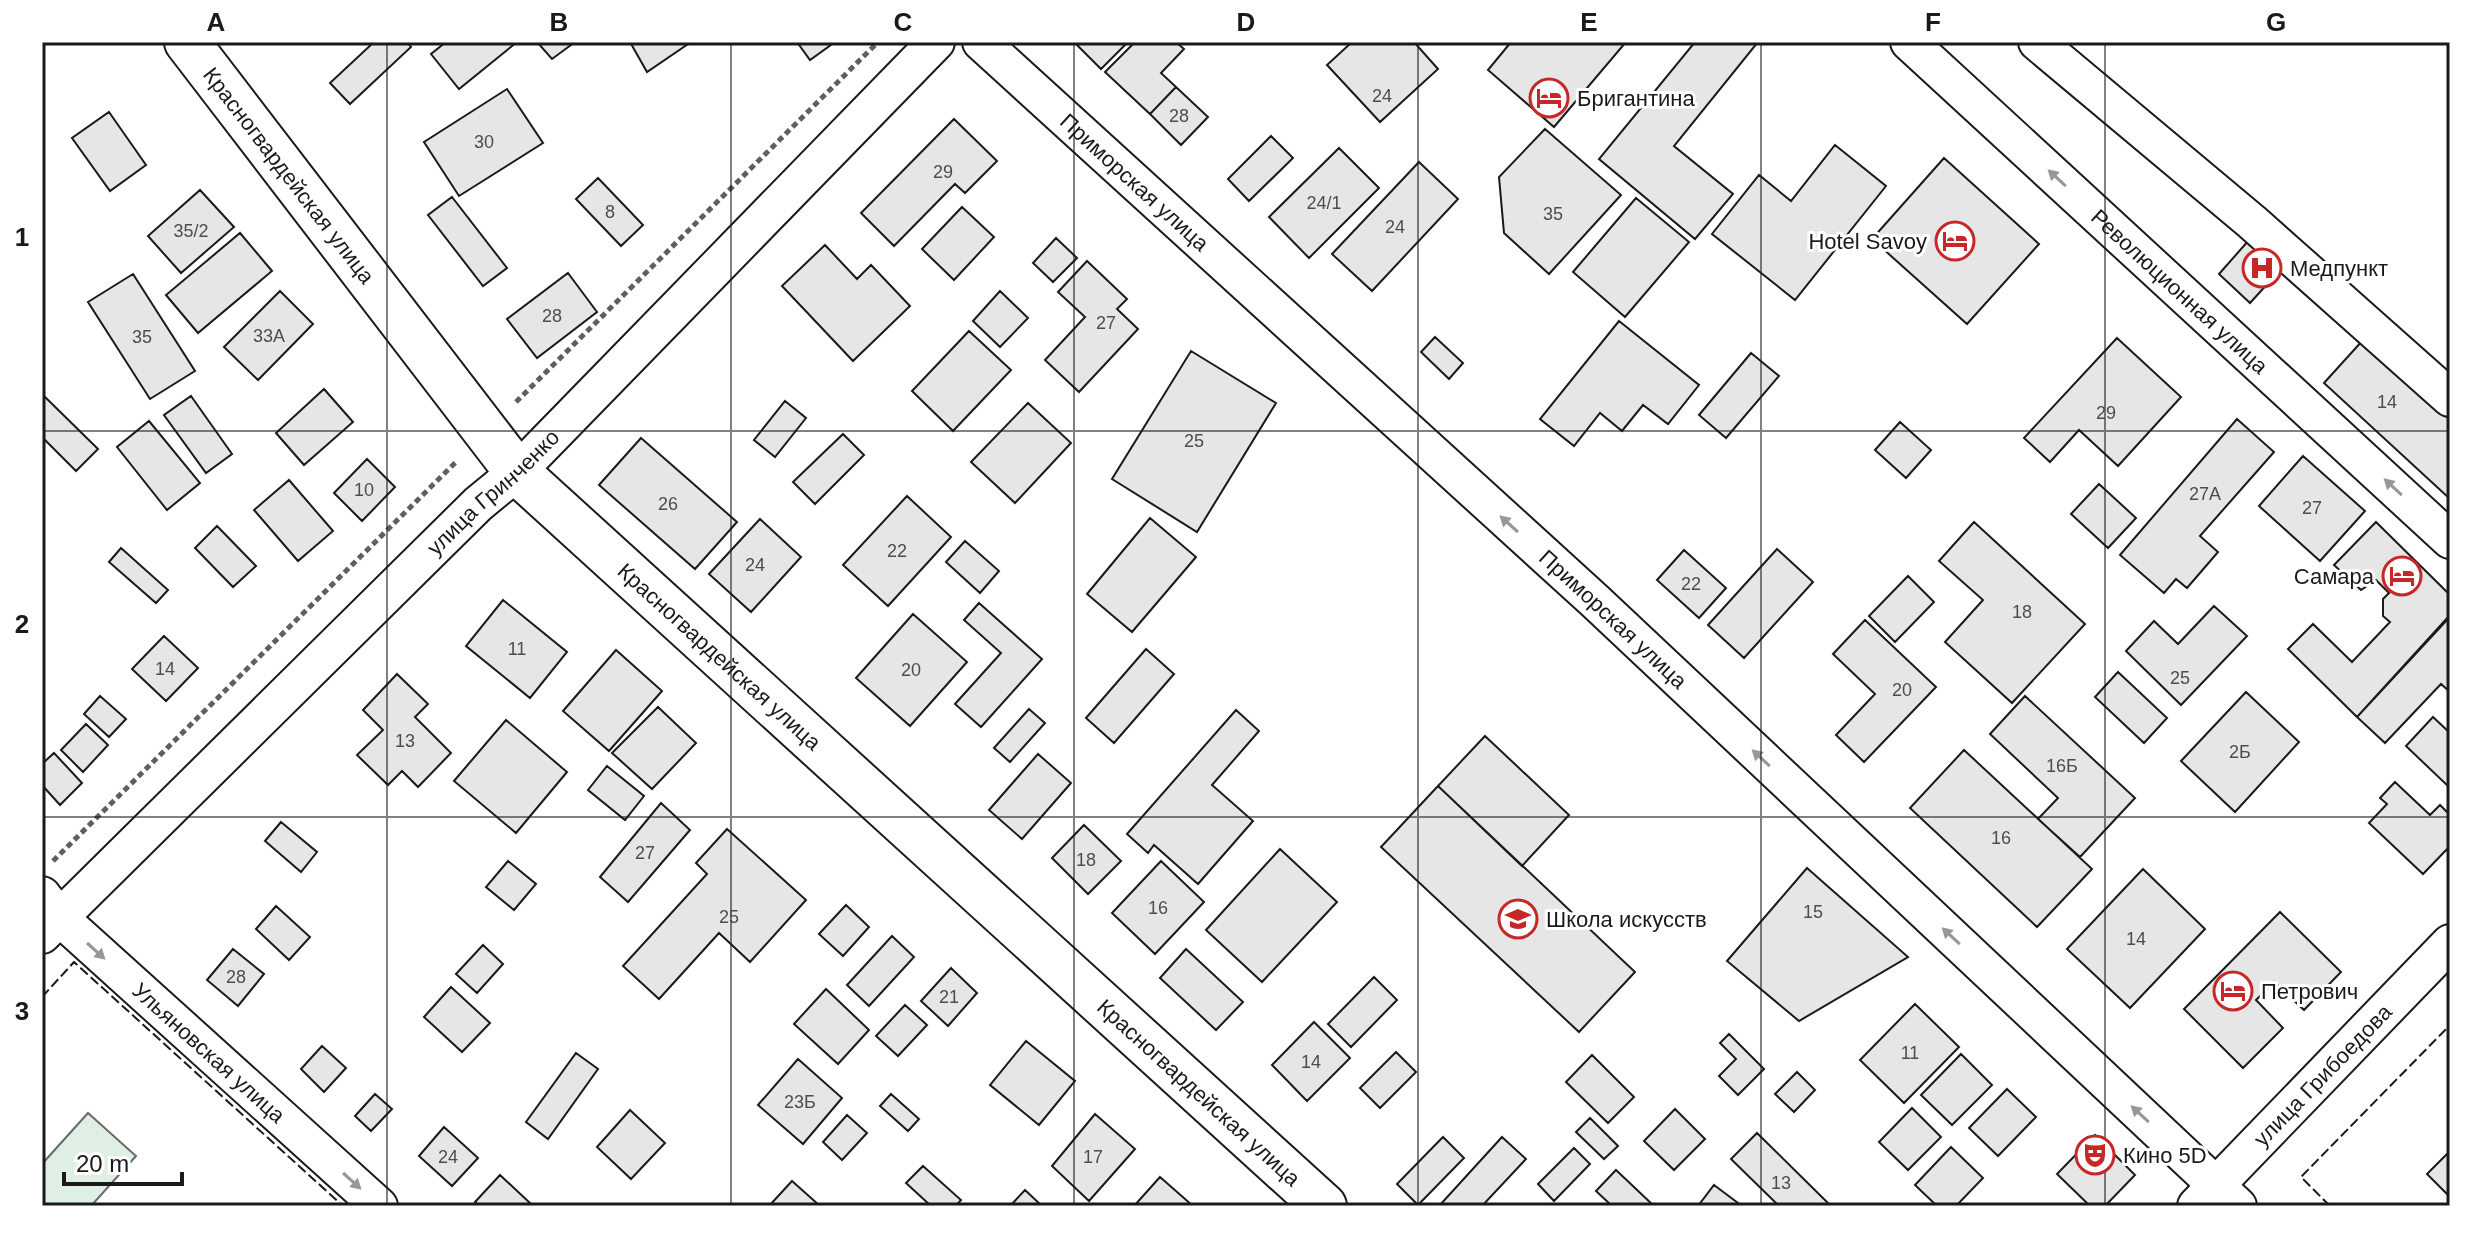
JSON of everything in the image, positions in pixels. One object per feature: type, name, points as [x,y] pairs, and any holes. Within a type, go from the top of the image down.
[{"type":"street","name":"Красногвардейская улица","points":[[187,42],[517,472],[1324,1206]]},
{"type":"street","name":"улица Гринченко","points":[[48,915],[478,504],[517,472],[936,42]]},
{"type":"street","name":"Приморская улица","points":[[981,42],[1595,601],[2217,1199]]},
{"type":"street","name":"Революционная улица","points":[[1909,42],[2450,540]]},
{"type":"street","points":[[2037,42],[2252,222],[2450,398]]},
{"type":"street","name":"Ульяновская улица","points":[[48,915],[379,1206]]},
{"type":"street","name":"улица Грибоедова","points":[[2217,1199],[2450,943]]},
{"type":"green space","points":[[88,1113],[136,1156],[91,1206],[42,1206],[42,1164]]},
{"type":"building","points":[[374,42],[407,42],[411,47],[350,104],[330,83]]},
{"type":"building","points":[[446,42],[517,42],[459,89],[431,54]]},
{"type":"building","points":[[537,42],[575,42],[552,59]]},
{"type":"building","points":[[630,42],[691,42],[647,72]]},
{"type":"building","points":[[797,42],[835,42],[810,60]]},
{"type":"building","points":[[1074,42],[1128,42],[1101,69]]},
{"type":"building","points":[[1135,42],[1176,42],[1184,49],[1161,73],[1176,87],[1150,114],[1105,72]]},
{"type":"building","points":[[1352,42],[1414,42],[1438,69],[1380,122],[1327,65]]},
{"type":"building","name":"Бригантина","points":[[1511,42],[1626,42],[1554,127],[1488,70]]},
{"type":"building","points":[[1695,42],[1758,42],[1674,146],[1733,194],[1695,239],[1599,159]]},
{"type":"building","points":[[1176,87],[1208,117],[1181,145],[1150,114]]},
{"type":"building","points":[[507,89],[543,143],[459,196],[424,142]]},
{"type":"building","points":[[109,112],[146,165],[110,191],[72,138]]},
{"type":"building","points":[[954,119],[997,161],[965,193],[955,184],[894,246],[861,213]]},
{"type":"building","points":[[1545,129],[1621,195],[1549,274],[1504,233],[1499,177]]},
{"type":"building","points":[[1271,136],[1293,158],[1249,201],[1228,179]]},
{"type":"building","points":[[1835,145],[1886,186],[1795,300],[1712,234],[1759,175],[1791,201]]},
{"type":"building","points":[[1339,148],[1379,188],[1309,258],[1269,217]]},
{"type":"building","name":"Hotel Savoy","points":[[1944,158],[2039,244],[1967,324],[1872,239]]},
{"type":"building","points":[[1419,162],[1458,199],[1372,291],[1332,254]]},
{"type":"building","points":[[598,178],[643,225],[621,246],[576,199]]},
{"type":"building","points":[[200,190],[234,227],[181,273],[148,236]]},
{"type":"building","points":[[452,197],[507,268],[483,286],[428,215]]},
{"type":"building","points":[[1636,198],[1689,242],[1625,317],[1573,272]]},
{"type":"building","points":[[962,207],[994,237],[954,280],[922,249]]},
{"type":"building","points":[[240,233],[272,271],[198,333],[166,295]]},
{"type":"building","points":[[1056,238],[1077,258],[1053,282],[1033,263]]},
{"type":"building","points":[[2249,240],[2281,269],[2250,303],[2219,274]]},
{"type":"building","points":[[825,245],[857,279],[871,265],[910,306],[853,361],[782,286]]},
{"type":"building","points":[[1087,261],[1127,299],[1117,309],[1138,329],[1079,392],[1045,360],[1085,317],[1058,292]]},
{"type":"building","points":[[568,273],[597,312],[537,358],[507,319]]},
{"type":"building","points":[[133,274],[195,371],[150,399],[88,302]]},
{"type":"building","points":[[280,291],[313,324],[258,380],[224,347]]},
{"type":"building","points":[[1000,291],[1028,318],[1000,347],[973,321]]},
{"type":"building","points":[[1619,321],[1699,385],[1668,424],[1643,405],[1622,431],[1600,413],[1574,446],[1540,419]]},
{"type":"building","points":[[969,331],[1011,370],[953,431],[912,391]]},
{"type":"building","points":[[1435,337],[1463,363],[1449,379],[1421,352]]},
{"type":"building","points":[[2117,338],[2181,397],[2118,466],[2079,430],[2050,462],[2024,438]]},
{"type":"building","points":[[2363,340],[2450,420],[2450,499],[2324,383]]},
{"type":"building","points":[[1191,351],[1276,403],[1197,532],[1112,479]]},
{"type":"building","points":[[1751,353],[1779,376],[1726,438],[1699,415]]},
{"type":"building","points":[[324,389],[353,422],[304,465],[276,433]]},
{"type":"building","points":[[42,394],[98,449],[76,471],[42,437]]},
{"type":"building","points":[[191,396],[232,454],[206,473],[164,415]]},
{"type":"building","points":[[785,401],[806,418],[775,457],[754,440]]},
{"type":"building","points":[[1028,403],[1071,443],[1015,503],[971,462]]},
{"type":"building","points":[[2237,419],[2274,452],[2200,536],[2218,552],[2187,588],[2176,579],[2164,593],[2120,555]]},
{"type":"building","points":[[149,421],[200,483],[167,510],[117,447]]},
{"type":"building","points":[[1900,422],[1931,450],[1906,478],[1875,450]]},
{"type":"building","points":[[843,434],[864,455],[815,504],[793,482]]},
{"type":"building","points":[[641,438],[737,522],[695,569],[599,485]]},
{"type":"building","points":[[2303,456],[2365,511],[2320,561],[2259,506]]},
{"type":"building","points":[[367,459],[395,487],[362,521],[334,493]]},
{"type":"building","points":[[289,480],[333,531],[298,561],[254,510]]},
{"type":"building","points":[[2099,484],[2136,518],[2108,548],[2071,514]]},
{"type":"building","points":[[907,496],[951,537],[888,606],[843,565]]},
{"type":"building","points":[[1150,518],[1196,557],[1132,632],[1087,594]]},
{"type":"building","points":[[760,519],[801,557],[751,612],[709,574]]},
{"type":"building","points":[[1974,522],[2085,624],[2012,703],[1945,642],[1983,600],[1939,561]]},
{"type":"building","points":[[2376,522],[2450,595],[2450,615],[2357,717],[2288,649],[2313,624],[2352,662],[2390,622],[2383,616],[2383,599],[2389,593],[2376,580],[2361,590],[2334,565]]},
{"type":"building","points":[[217,526],[256,566],[233,587],[195,548]]},
{"type":"building","points":[[965,541],[999,571],[980,593],[946,562]]},
{"type":"building","points":[[121,548],[168,590],[156,603],[109,562]]},
{"type":"building","points":[[1777,549],[1813,582],[1744,658],[1708,625]]},
{"type":"building","points":[[1684,550],[1726,588],[1699,618],[1657,580]]},
{"type":"building","points":[[1908,576],[1934,602],[1895,642],[1869,616]]},
{"type":"building","points":[[503,600],[567,652],[530,698],[466,646]]},
{"type":"building","points":[[979,603],[1042,659],[981,727],[955,704],[1001,653],[964,620]]},
{"type":"building","points":[[2214,606],[2247,636],[2181,705],[2126,651],[2154,621],[2178,644]]},
{"type":"building","points":[[913,614],[967,662],[910,726],[856,678]]},
{"type":"building","points":[[1865,620],[1936,687],[1864,762],[1836,735],[1875,694],[1833,654]]},
{"type":"building","points":[[2447,620],[2450,623],[2450,692],[2441,684],[2385,743],[2357,717]]},
{"type":"building","points":[[164,636],[198,668],[166,701],[132,669]]},
{"type":"building","points":[[1146,649],[1174,674],[1114,743],[1086,718]]},
{"type":"building","points":[[616,650],[662,691],[609,751],[563,711]]},
{"type":"building","points":[[2118,672],[2167,718],[2144,743],[2095,697]]},
{"type":"building","points":[[397,674],[428,704],[415,717],[451,753],[418,787],[402,771],[388,785],[357,755],[383,730],[363,710]]},
{"type":"building","points":[[2246,692],[2299,742],[2235,812],[2181,761]]},
{"type":"building","points":[[100,696],[126,719],[109,737],[84,714]]},
{"type":"building","points":[[2025,696],[2135,798],[2080,857],[2038,819],[2058,798],[1990,734]]},
{"type":"building","points":[[658,707],[696,743],[652,789],[612,753]]},
{"type":"building","points":[[1029,709],[1045,723],[1010,762],[994,748]]},
{"type":"building","points":[[1236,710],[1259,731],[1212,785],[1253,821],[1198,884],[1154,845],[1148,853],[1127,834]]},
{"type":"building","points":[[2433,717],[2450,733],[2450,788],[2406,746]]},
{"type":"building","points":[[506,720],[567,772],[516,833],[454,781]]},
{"type":"building","points":[[86,724],[108,745],[83,772],[61,750]]},
{"type":"building","points":[[1485,736],[1569,815],[1522,866],[1438,786]]},
{"type":"building","points":[[1964,750],[2092,869],[2037,927],[1910,808]]},
{"type":"building","points":[[54,753],[82,783],[60,805],[42,785],[42,764]]},
{"type":"building","points":[[1038,754],[1071,783],[1022,839],[989,810]]},
{"type":"building","points":[[607,766],[644,796],[625,820],[588,790]]},
{"type":"building","points":[[2395,782],[2430,815],[2440,805],[2450,815],[2450,846],[2423,874],[2369,823],[2387,804],[2380,798]]},
{"type":"building","name":"Школа искусств","points":[[1438,786],[1635,972],[1579,1032],[1381,847]]},
{"type":"building","points":[[661,803],[690,830],[628,902],[600,877]]},
{"type":"building","points":[[281,822],[317,852],[301,872],[265,841]]},
{"type":"building","points":[[1084,825],[1121,861],[1088,894],[1052,858]]},
{"type":"building","points":[[727,829],[806,900],[750,962],[719,933],[659,999],[623,966],[707,874],[696,863]]},
{"type":"building","points":[[1280,849],[1337,902],[1262,982],[1206,930]]},
{"type":"building","points":[[508,861],[536,884],[514,910],[486,887]]},
{"type":"building","points":[[1161,861],[1204,902],[1155,954],[1112,913]]},
{"type":"building","points":[[1807,868],[1908,957],[1799,1021],[1727,961]]},
{"type":"building","points":[[2143,869],[2205,929],[2130,1008],[2067,949]]},
{"type":"building","points":[[846,905],[869,927],[843,956],[819,934]]},
{"type":"building","points":[[276,906],[310,937],[289,960],[256,929]]},
{"type":"building","name":"Петрович","points":[[2280,912],[2341,972],[2304,1010],[2274,982],[2256,1000],[2283,1028],[2243,1068],[2184,1009]]},
{"type":"building","points":[[892,936],[914,957],[869,1006],[847,985]]},
{"type":"building","points":[[483,945],[503,964],[477,993],[456,974]]},
{"type":"building","points":[[233,949],[264,974],[238,1006],[207,980]]},
{"type":"building","points":[[1186,949],[1243,1002],[1216,1030],[1160,978]]},
{"type":"building","points":[[951,968],[977,993],[948,1026],[921,1001]]},
{"type":"building","points":[[1374,977],[1397,1000],[1351,1047],[1328,1024]]},
{"type":"building","points":[[451,987],[490,1023],[462,1052],[424,1017]]},
{"type":"building","points":[[826,989],[869,1030],[838,1064],[794,1024]]},
{"type":"building","points":[[1915,1004],[1959,1047],[1904,1103],[1860,1060]]},
{"type":"building","points":[[905,1005],[927,1025],[898,1056],[876,1036]]},
{"type":"building","points":[[1314,1022],[1350,1058],[1307,1101],[1272,1065]]},
{"type":"building","points":[[1729,1034],[1764,1069],[1738,1095],[1719,1076],[1736,1059],[1720,1043]]},
{"type":"building","points":[[1026,1041],[1075,1081],[1039,1125],[990,1085]]},
{"type":"building","points":[[322,1046],[346,1068],[324,1092],[301,1069]]},
{"type":"building","points":[[1396,1052],[1416,1072],[1380,1108],[1360,1088]]},
{"type":"building","points":[[576,1053],[598,1069],[548,1139],[526,1122]]},
{"type":"building","points":[[1961,1054],[1992,1085],[1952,1125],[1921,1095]]},
{"type":"building","points":[[1592,1055],[1634,1097],[1608,1123],[1566,1082]]},
{"type":"building","points":[[798,1059],[842,1098],[803,1144],[758,1105]]},
{"type":"building","points":[[1797,1072],[1815,1090],[1794,1112],[1775,1094]]},
{"type":"building","points":[[2007,1089],[2036,1117],[1998,1156],[1969,1128]]},
{"type":"building","points":[[375,1094],[392,1109],[371,1131],[355,1116]]},
{"type":"building","points":[[891,1094],[919,1119],[908,1131],[880,1106]]},
{"type":"building","points":[[1912,1108],[1941,1137],[1908,1170],[1879,1142]]},
{"type":"building","points":[[1675,1109],[1705,1139],[1674,1170],[1644,1141]]},
{"type":"building","points":[[630,1110],[665,1143],[631,1179],[597,1147]]},
{"type":"building","points":[[1095,1114],[1135,1149],[1089,1201],[1052,1166]]},
{"type":"building","points":[[847,1115],[867,1133],[842,1160],[823,1142]]},
{"type":"building","points":[[1590,1118],[1618,1146],[1604,1159],[1576,1132]]},
{"type":"building","points":[[444,1127],[478,1158],[452,1186],[419,1156]]},
{"type":"building","points":[[1757,1133],[1831,1206],[1779,1206],[1731,1159]]},
{"type":"building","name":"Кино 5D","points":[[2095,1135],[2135,1175],[2105,1206],[2090,1206],[2057,1174]]},
{"type":"building","points":[[1443,1137],[1464,1158],[1418,1205],[1397,1184]]},
{"type":"building","points":[[1502,1137],[1526,1159],[1482,1206],[1439,1206]]},
{"type":"building","points":[[1951,1147],[1983,1178],[1956,1206],[1937,1206],[1915,1185]]},
{"type":"building","points":[[1574,1148],[1590,1164],[1554,1201],[1538,1184]]},
{"type":"building","points":[[2450,1151],[2450,1197],[2427,1174]]},
{"type":"building","points":[[923,1166],[961,1200],[956,1206],[931,1206],[906,1183]]},
{"type":"building","points":[[1616,1170],[1654,1206],[1612,1206],[1596,1191]]},
{"type":"building","points":[[500,1175],[531,1204],[529,1206],[479,1206],[475,1202]]},
{"type":"building","points":[[1160,1177],[1193,1206],[1134,1206]]},
{"type":"building","points":[[792,1181],[820,1206],[769,1206]]},
{"type":"building","points":[[1714,1185],[1742,1206],[1698,1206]]},
{"type":"building","points":[[1025,1190],[1042,1206],[1010,1206]]},
{"type":"fence","points":[[42,997],[74,962],[343,1206]]},
{"type":"fence","points":[[2330,1206],[2301,1177],[2450,1025]]},
{"type":"place","name":"Бригантина","points":[[1549,98]]},
{"type":"place","name":"Hotel Savoy","points":[[1955,241]]},
{"type":"place","name":"Медпункт","points":[[2262,268]]},
{"type":"place","name":"Самара","points":[[2402,576]]},
{"type":"place","name":"Школа искусств","points":[[1518,919]]},
{"type":"place","name":"Петрович","points":[[2233,991]]},
{"type":"place","name":"Кино 5D","points":[[2095,1155]]}]
